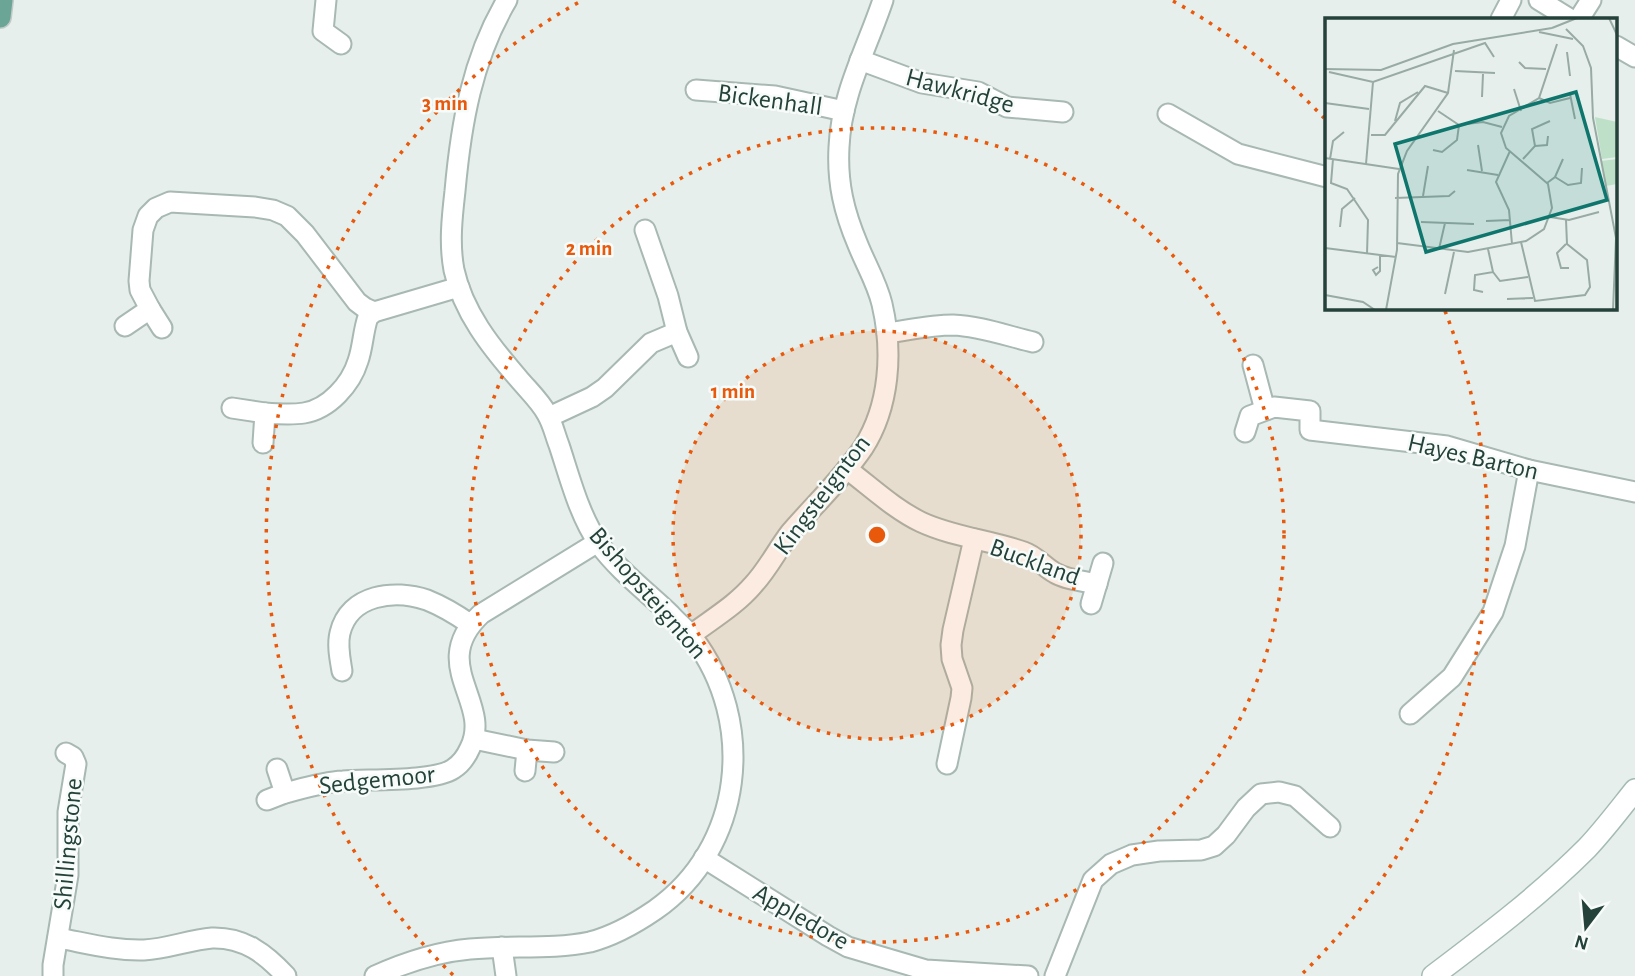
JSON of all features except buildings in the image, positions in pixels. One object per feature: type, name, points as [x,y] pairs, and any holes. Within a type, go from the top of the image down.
[{"type":"main road","points":[[0,17],[2,0]]},
{"type":"street","points":[[326,0],[323,31],[341,44]]},
{"type":"street","name":"Bishopsteignton","points":[[375,976],[407,962],[439,953],[578,944],[594,941],[617,931],[657,909],[676,892],[704,858],[726,810],[731,788],[733,742],[730,718],[715,674],[691,635],[631,579],[598,542],[581,510],[549,417],[483,334],[459,287],[454,270],[452,232],[461,134],[468,94],[489,32],[507,0]]},
{"type":"street","name":"Kingsteignton","points":[[691,635],[753,585],[790,533],[847,469],[863,447],[879,412],[887,378],[887,333],[874,279],[858,246],[842,200],[839,145],[844,111],[883,0]]},
{"type":"street","points":[[1502,18],[1511,0]]},
{"type":"street","points":[[1539,0],[1568,18]]},
{"type":"street","points":[[1580,18],[1591,0]]},
{"type":"street","points":[[1618,47],[1635,57]]},
{"type":"street","name":"Hawkridge","points":[[860,60],[922,83],[978,92],[1007,107],[1063,111]]},
{"type":"street","name":"Bickenhall","points":[[696,90],[775,96],[844,111]]},
{"type":"street","points":[[1168,114],[1238,154],[1325,176]]},
{"type":"street","points":[[162,328],[140,290],[139,281],[143,230],[148,216],[156,208],[170,202],[255,207],[287,216],[305,234],[358,302],[374,312]]},
{"type":"street","points":[[645,230],[668,296],[677,332],[688,357]]},
{"type":"street","points":[[232,408],[265,413],[305,413],[317,409],[346,385],[358,364],[368,317],[374,312],[459,287]]},
{"type":"street","points":[[125,326],[150,309]]},
{"type":"street","points":[[887,333],[955,325],[1033,342]]},
{"type":"street","points":[[549,417],[592,397],[605,388],[651,343],[677,332]]},
{"type":"street","points":[[1245,432],[1250,416],[1265,410],[1253,365]]},
{"type":"street","name":"Hayes Barton","points":[[1265,410],[1274,407],[1310,411],[1310,430],[1447,446],[1529,470],[1635,492]]},
{"type":"street","points":[[263,443],[265,413]]},
{"type":"street","name":"Buckland","points":[[847,469],[907,515],[924,523],[974,540],[1025,552],[1052,572],[1097,584]]},
{"type":"street","points":[[1410,714],[1452,677],[1493,612],[1515,546],[1529,470]]},
{"type":"street","name":"Buckland","points":[[947,764],[962,688],[952,659],[951,637],[974,540]]},
{"type":"street","points":[[554,751],[527,750],[474,739],[473,715],[461,675],[460,646],[470,624],[481,614],[598,542]]},
{"type":"street","name":"Buckland","points":[[1091,604],[1103,564]]},
{"type":"street","points":[[342,671],[339,640],[341,631],[351,611],[367,599],[389,595],[412,596],[440,606],[470,624]]},
{"type":"street","name":"Sedgemoor","points":[[267,800],[285,793],[340,781],[439,775],[452,770],[464,760],[474,739]]},
{"type":"street","points":[[525,771],[527,750]]},
{"type":"street","name":"Shillingstone","points":[[54,976],[53,965],[68,875],[68,812],[76,764],[73,757],[66,753]]},
{"type":"street","name":"Sedgemoor","points":[[277,769],[285,793]]},
{"type":"street","points":[[1433,976],[1490,934],[1551,883],[1608,825],[1635,790]]},
{"type":"street","points":[[1055,976],[1093,880],[1111,864],[1132,855],[1200,850],[1214,846],[1261,794],[1279,792],[1295,796],[1330,827]]},
{"type":"street","name":"Appledore","points":[[704,858],[848,947],[926,970],[1028,976]]},
{"type":"street","name":"Shillingstone","points":[[58,938],[120,949],[144,950],[212,938],[228,939],[261,951],[286,976]]},
{"type":"street","points":[[502,947],[506,976]]}]
